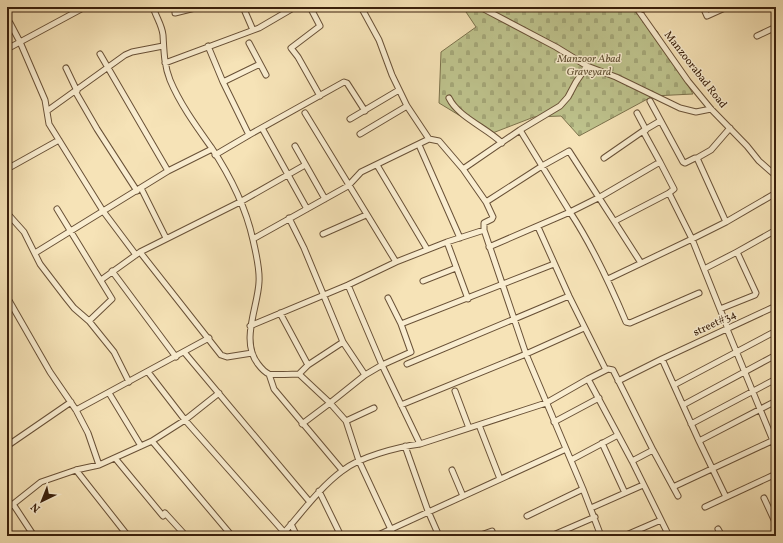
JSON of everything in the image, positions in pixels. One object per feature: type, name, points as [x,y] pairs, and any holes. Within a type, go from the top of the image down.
[{"type":"street","points":[[7,49],[85,7]]},
{"type":"street","points":[[153,7],[163,35],[165,63],[170,80],[185,108],[212,149],[244,208],[253,240],[260,280],[250,326],[252,353],[255,360],[262,370],[269,374],[299,374],[330,403],[346,422],[360,461],[394,536]]},
{"type":"street","points":[[175,7],[175,12],[199,7]]},
{"type":"street","points":[[243,7],[254,30]]},
{"type":"street","points":[[165,63],[254,30],[295,7]]},
{"type":"street","points":[[310,7],[320,26],[291,48],[298,57],[320,96]]},
{"type":"street","points":[[362,7],[379,40],[392,76],[406,106],[429,139]]},
{"type":"street","points":[[480,7],[556,47],[587,66],[616,77],[680,108],[696,112],[711,109]]},
{"type":"street","points":[[637,9],[648,7]]},
{"type":"street","points":[[703,7],[707,16],[727,7]]},
{"type":"street","name":"Manzoorabad Road","points":[[637,9],[688,80],[711,109],[747,146],[759,161],[776,176]]},
{"type":"street","points":[[10,23],[20,42],[45,100],[48,122],[103,211],[209,338],[221,355],[252,353]]},
{"type":"street","points":[[756,36],[776,27]]},
{"type":"street","points":[[249,43],[266,75]]},
{"type":"street","points":[[47,111],[128,54],[163,46]]},
{"type":"street","points":[[208,46],[223,82],[249,134]]},
{"type":"street","points":[[100,54],[168,171]]},
{"type":"street","points":[[223,82],[260,64]]},
{"type":"street","points":[[464,169],[520,130],[560,106],[568,97],[587,66]]},
{"type":"street","points":[[66,68],[76,91],[97,129],[139,190],[166,238]]},
{"type":"street","points":[[215,155],[249,134],[346,82],[365,111]]},
{"type":"street","points":[[350,119],[399,90]]},
{"type":"street","points":[[449,98],[455,108],[495,136],[502,143]]},
{"type":"street","points":[[650,101],[683,163],[697,158],[711,150],[730,128]]},
{"type":"street","points":[[360,134],[406,106]]},
{"type":"street","points":[[305,113],[348,186],[396,262]]},
{"type":"street","points":[[615,221],[674,189],[637,113]]},
{"type":"street","points":[[604,158],[644,130],[660,121]]},
{"type":"street","points":[[262,128],[307,209]]},
{"type":"street","points":[[520,130],[586,236],[608,279],[626,322],[628,323],[699,293]]},
{"type":"street","points":[[253,240],[289,218],[348,186],[361,172],[429,139],[439,141],[464,169],[486,202],[493,217],[484,223],[484,230],[489,247],[526,354],[602,536]]},
{"type":"street","points":[[7,169],[58,140]]},
{"type":"street","points":[[419,145],[460,238]]},
{"type":"street","points":[[295,146],[325,199]]},
{"type":"street","points":[[35,254],[168,171],[212,149]]},
{"type":"street","points":[[486,202],[542,166],[569,151],[600,197],[641,263]]},
{"type":"street","points":[[697,158],[726,222]]},
{"type":"street","points":[[489,247],[570,212],[600,197],[660,162]]},
{"type":"street","points":[[377,164],[427,249]]},
{"type":"street","points":[[100,280],[138,253],[240,202],[305,165]]},
{"type":"street","points":[[669,193],[692,239],[736,353],[774,439],[776,448]]},
{"type":"street","points":[[608,279],[726,222],[776,193]]},
{"type":"street","points":[[57,209],[112,299],[89,321]]},
{"type":"street","points":[[7,213],[24,232],[40,264],[70,303],[89,321],[114,352],[128,382]]},
{"type":"street","points":[[323,234],[366,215]]},
{"type":"street","points":[[289,218],[304,248],[342,342],[365,375]]},
{"type":"street","points":[[538,227],[584,328],[606,370]]},
{"type":"street","points":[[250,326],[348,285],[427,249],[484,230]]},
{"type":"street","points":[[704,269],[776,230]]},
{"type":"street","points":[[447,242],[468,299]]},
{"type":"street","points":[[720,309],[755,295],[756,293],[737,252]]},
{"type":"street","points":[[401,324],[554,264]]},
{"type":"street","points":[[423,281],[456,268]]},
{"type":"street","points":[[112,271],[176,357]]},
{"type":"street","points":[[348,285],[382,365],[420,444]]},
{"type":"street","points":[[407,364],[569,296]]},
{"type":"street","points":[[7,297],[50,372],[76,410],[88,433],[99,465]]},
{"type":"street","points":[[302,424],[365,375],[382,365],[411,352],[401,324],[388,298]]},
{"type":"street","name":"street#34","points":[[618,381],[776,306]]},
{"type":"street","points":[[280,313],[308,365]]},
{"type":"street","points":[[401,405],[526,354],[584,328]]},
{"type":"street","points":[[674,385],[776,331]]},
{"type":"street","points":[[76,410],[209,338]]},
{"type":"street","points":[[299,374],[308,365],[342,342]]},
{"type":"street","points":[[184,352],[310,501]]},
{"type":"street","points":[[683,405],[776,355]]},
{"type":"street","points":[[662,359],[726,497]]},
{"type":"street","points":[[148,372],[185,420],[282,534],[319,491],[342,470],[360,461],[405,446],[420,444],[546,403],[588,379],[611,369],[613,370],[652,450],[678,496]]},
{"type":"street","points":[[269,374],[274,389],[342,470]]},
{"type":"street","points":[[588,379],[632,461],[669,536]]},
{"type":"street","points":[[691,424],[776,379]]},
{"type":"street","points":[[455,391],[469,428]]},
{"type":"street","points":[[109,393],[141,446]]},
{"type":"street","points":[[7,509],[41,482],[76,470],[99,465],[152,441],[185,420],[219,394]]},
{"type":"street","points":[[554,422],[599,398]]},
{"type":"street","points":[[7,446],[71,402]]},
{"type":"street","points":[[699,441],[776,402]]},
{"type":"street","points":[[346,422],[374,408]]},
{"type":"street","points":[[479,425],[500,479]]},
{"type":"street","points":[[571,460],[618,435]]},
{"type":"street","points":[[673,487],[774,439]]},
{"type":"street","points":[[152,441],[232,536]]},
{"type":"street","points":[[602,443],[625,493]]},
{"type":"street","points":[[405,446],[428,511],[439,536]]},
{"type":"street","points":[[376,536],[566,449]]},
{"type":"street","points":[[632,461],[652,450]]},
{"type":"street","points":[[114,458],[163,516],[165,513],[186,536]]},
{"type":"street","points":[[76,470],[128,536]]},
{"type":"street","points":[[452,470],[463,496]]},
{"type":"street","points":[[705,507],[776,474]]},
{"type":"street","points":[[591,508],[643,486]]},
{"type":"street","points":[[527,516],[583,489]]},
{"type":"street","points":[[319,491],[341,536]]},
{"type":"street","points":[[764,498],[776,524]]},
{"type":"street","points":[[13,504],[34,536]]},
{"type":"street","points":[[551,536],[595,517]]},
{"type":"street","points":[[624,536],[661,520]]},
{"type":"street","points":[[291,524],[296,536]]},
{"type":"street","points":[[718,529],[722,536]]},
{"type":"street","points":[[478,536],[492,531]]},
{"type":"green space","name":"Manzoor Abad Graveyard","points":[[469,7],[630,7],[657,31],[693,94],[653,96],[579,136],[561,116],[534,117],[490,134],[439,103],[441,52],[476,27],[464,9]]}]
